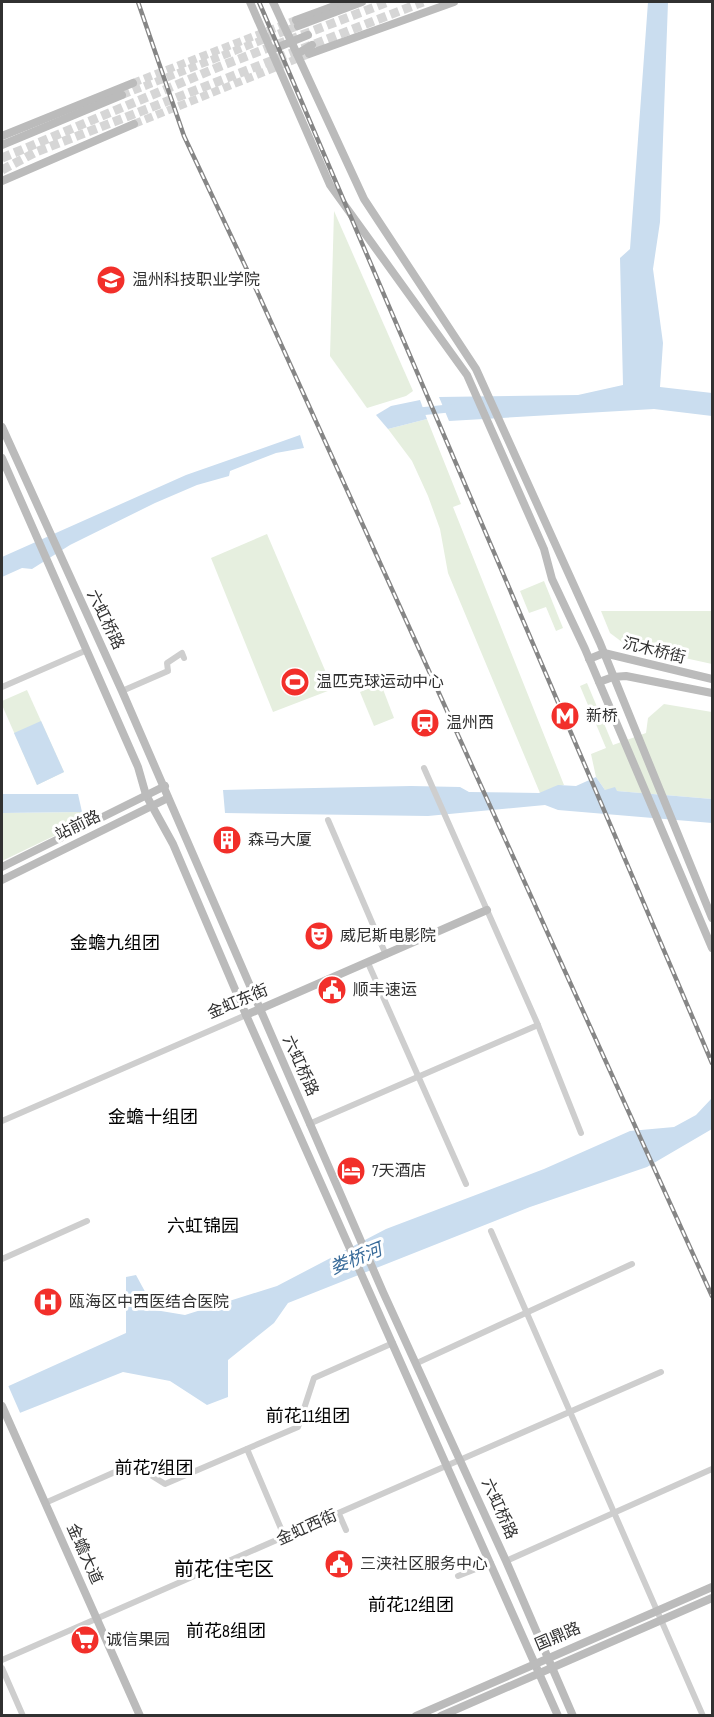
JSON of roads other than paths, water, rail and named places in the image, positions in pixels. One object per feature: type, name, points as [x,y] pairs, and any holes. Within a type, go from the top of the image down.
[{"type":"main road","points":[[250,2],[330,185],[466,375],[544,549],[552,579],[590,659],[712,948]]},
{"type":"main road","points":[[273,2],[364,199],[477,369],[604,653],[712,918]]},
{"type":"main road","points":[[345,2],[297,23],[362,2]]},
{"type":"main road","points":[[309,54],[454,2]]},
{"type":"main road","points":[[271,50],[308,35]]},
{"type":"main road","points":[[297,54],[312,45]]},
{"type":"main road","points":[[2,136],[133,83]]},
{"type":"main road","points":[[2,145],[122,95]]},
{"type":"main road","points":[[2,181],[134,124]]},
{"type":"main road","name":"六虹桥路","points":[[2,427],[165,786],[168,798],[382,1292],[417,1363],[573,1716]]},
{"type":"main road","name":"六虹桥路","points":[[2,458],[138,767],[151,807],[173,843],[246,1015],[558,1716]]},
{"type":"main road","name":"沉木桥街","points":[[590,659],[604,653],[712,679]]},
{"type":"main road","name":"沉木桥街","points":[[599,682],[613,677],[626,676],[712,693]]},
{"type":"main road","name":"站前路","points":[[2,867],[165,786]]},
{"type":"main road","name":"站前路","points":[[2,880],[168,798]]},
{"type":"main road","name":"金虹东街","points":[[246,1015],[487,910]]},
{"type":"main road","name":"金蟾大道","points":[[2,1406],[140,1716]]},
{"type":"main road","name":"国鼎路","points":[[416,1716],[712,1587]]},
{"type":"main road","name":"国鼎路","points":[[441,1716],[712,1598]]},
{"type":"street","points":[[2,687],[87,650]]},
{"type":"street","points":[[122,691],[168,671],[167,663],[182,652],[184,658]]},
{"type":"street","points":[[424,768],[538,1025],[581,1133]]},
{"type":"street","points":[[328,820],[386,955]]},
{"type":"street","points":[[368,963],[466,1184]]},
{"type":"street","name":"金虹东街","points":[[2,1121],[246,1015]]},
{"type":"street","points":[[309,1124],[538,1025]]},
{"type":"street","points":[[2,1259],[87,1221]]},
{"type":"street","points":[[491,1231],[703,1716]]},
{"type":"street","points":[[417,1363],[632,1264]]},
{"type":"street","points":[[45,1503],[133,1464],[165,1484],[298,1427],[314,1378],[393,1342]]},
{"type":"street","name":"金虹西街","points":[[5,1660],[661,1372]]},
{"type":"street","points":[[247,1449],[285,1538]]},
{"type":"street","points":[[506,1561],[712,1469]]},
{"type":"street","points":[[339,1514],[346,1530]]},
{"type":"street","points":[[458,1576],[491,1563]]},
{"type":"street","points":[[5,1660],[2,1668],[23,1716]]},
{"type":"water","points":[[648,2],[668,2],[660,222],[653,269],[663,343],[660,387],[712,393],[712,416],[654,409],[449,421],[439,397],[578,395],[623,385],[620,258],[630,249]]},
{"type":"water","points":[[420,400],[427,419],[388,429],[376,415],[391,406]]},
{"type":"water","points":[[300,435],[304,448],[276,453],[230,471],[229,476],[197,485],[70,545],[32,569],[22,568],[2,577],[2,557],[186,475]]},
{"type":"water","points":[[41,721],[64,772],[37,785],[14,733]]},
{"type":"water","points":[[596,777],[605,790],[615,787],[617,791],[712,799],[712,823],[558,810],[545,805],[428,816],[225,813],[223,790],[411,786],[460,787],[469,792],[539,793],[558,785],[576,786]]},
{"type":"water","points":[[2,794],[78,794],[82,812],[2,813]]},
{"type":"water","name":"娄桥河","points":[[712,1098],[712,1129],[647,1167],[530,1207],[288,1303],[274,1323],[228,1360],[228,1397],[207,1405],[170,1381],[123,1372],[2,1420],[2,1389],[126,1333],[126,1277],[136,1275],[155,1310],[185,1315],[277,1286],[386,1229],[544,1169],[630,1131],[674,1127],[696,1115]]},
{"type":"waterway","points":[[415,412],[453,408]]},
{"type":"tunnel","points":[[2,158],[221,66],[388,2]]},
{"type":"tunnel","points":[[2,170],[36,152],[423,2]]},
{"type":"tunnel","points":[[133,83],[296,20]]},
{"type":"tunnel","points":[[122,95],[298,26]]},
{"type":"tunnel","points":[[134,124],[309,54]]},
{"type":"railway","points":[[138,2],[184,136],[256,289],[712,1296]]},
{"type":"railway","points":[[259,2],[712,1063]]},
{"type":"place","name":"温州科技职业学院","points":[[111,280]]},
{"type":"place","name":"温匹克球运动中心","points":[[295,682]]},
{"type":"place","name":"新桥","points":[[565,716]]},
{"type":"place","name":"温州西","points":[[425,723]]},
{"type":"place","name":"森马大厦","points":[[227,840]]},
{"type":"place","name":"威尼斯电影院","points":[[319,936]]},
{"type":"place","name":"顺丰速运","points":[[332,990]]},
{"type":"place","name":"7天酒店","points":[[351,1171]]},
{"type":"place","name":"瓯海区中西医结合医院","points":[[48,1302]]},
{"type":"place","name":"三浃社区服务中心","points":[[339,1564]]},
{"type":"place","name":"诚信果园","points":[[85,1640]]},
{"type":"district","name":"金蟾九组团","points":[[115,943]]},
{"type":"district","name":"金蟾十组团","points":[[153,1117]]},
{"type":"district","name":"六虹锦园","points":[[203,1226]]},
{"type":"district","name":"前花11组团","points":[[308,1416]]},
{"type":"district","name":"前花7组团","points":[[154,1468]]},
{"type":"district","name":"前花住宅区","points":[[224,1570]]},
{"type":"district","name":"前花12组团","points":[[411,1605]]},
{"type":"district","name":"前花8组团","points":[[226,1631]]}]
